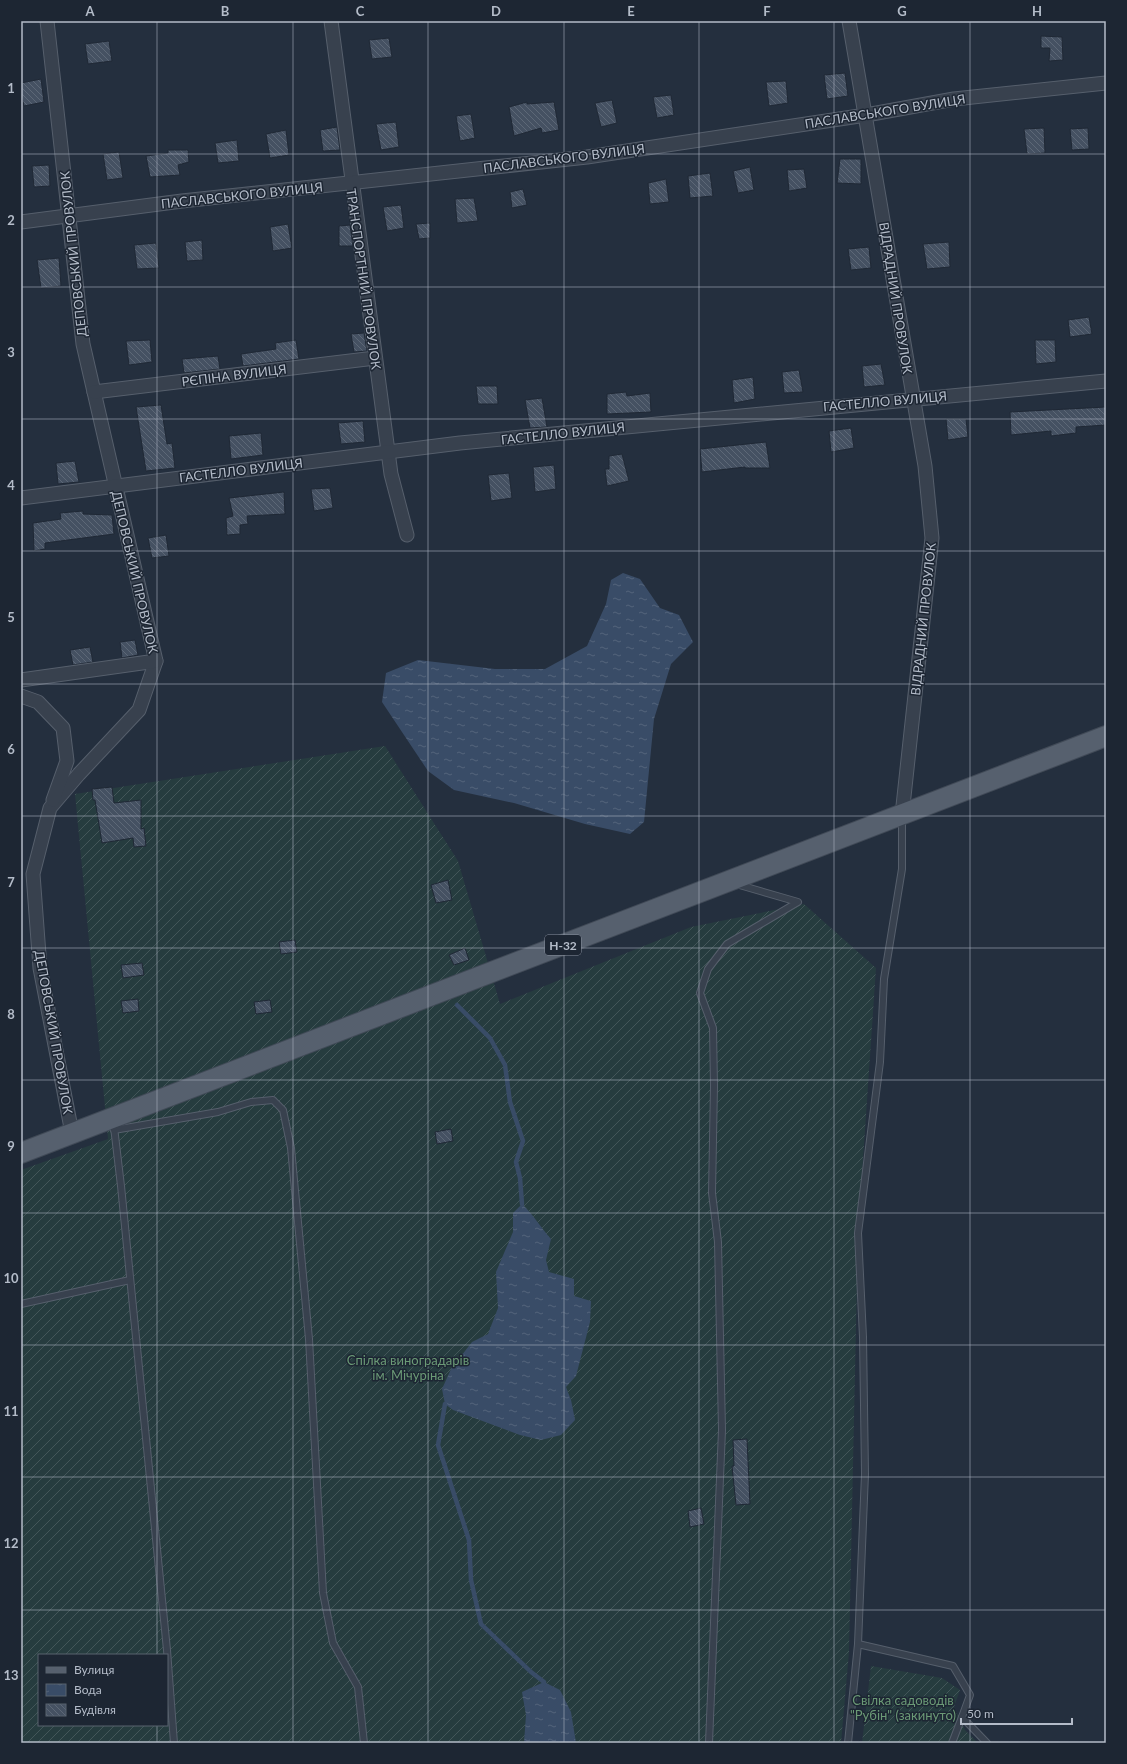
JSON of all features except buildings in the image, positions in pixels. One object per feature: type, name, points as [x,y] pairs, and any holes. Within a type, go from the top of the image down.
[{"type":"main road","name":"Н-32","points":[[21,1153],[72,1133],[113,1124],[728,882],[1106,736]]},
{"type":"street","name":"ДЕПОВСЬКИЙ ПРОВУЛОК","points":[[47,21],[70,216],[83,344],[156,661],[139,710],[79,774],[50,808],[33,874],[27,880],[40,968],[72,1133]]},
{"type":"street","name":"ТРАНСПОРТНИЙ ПРОВУЛОК","points":[[331,21],[391,474],[407,535]]},
{"type":"street","name":"ВІДРАДНИЙ ПРОВУЛОК","points":[[849,21],[925,466],[932,538],[902,815]]},
{"type":"street","name":"ПАСЛАВСЬКОГО ВУЛИЦЯ","points":[[21,222],[182,202],[587,157],[866,115],[954,99],[1106,84]]},
{"type":"street","name":"РЄПІНА ВУЛИЦЯ","points":[[94,392],[375,358]]},
{"type":"street","name":"ГАСТЕЛЛО ВУЛИЦЯ","points":[[21,498],[460,443],[913,398],[1106,381]]},
{"type":"street","points":[[21,680],[156,661]]},
{"type":"street","points":[[21,696],[38,702],[63,728],[67,761],[50,808]]},
{"type":"lane","points":[[848,1743],[858,1644],[866,1425],[858,1233],[880,1062],[884,979],[902,869],[902,815]]},
{"type":"lane","points":[[709,1743],[722,1430],[718,1242],[712,1193],[714,1086],[713,1028],[700,993],[708,969],[727,944],[798,902],[728,882]]},
{"type":"lane","points":[[167,1654],[113,1124],[218,1112],[251,1102],[273,1100],[283,1110],[291,1148],[310,1339],[323,1593],[333,1643],[358,1687],[364,1743]]},
{"type":"lane","points":[[21,1304],[130,1280]]},
{"type":"lane","points":[[858,1644],[953,1666],[970,1695],[952,1743]]},
{"type":"lane","points":[[168,1663],[174,1743]]},
{"type":"lane","points":[[962,1717],[987,1743]]},
{"type":"green space","name":"Спілка виноградарів ім. Мічуріна","points":[[385,746],[458,861],[500,1004],[691,927],[804,904],[876,968],[858,1233],[849,1652],[841,1743],[21,1743],[21,1170],[108,1139],[75,794]]},
{"type":"green space","name":"Свілка садоводів \"Рубін\" (закинуто)","points":[[871,1666],[942,1678],[960,1690],[954,1707],[965,1730],[978,1743],[862,1743]]},
{"type":"water","points":[[623,573],[640,579],[660,608],[679,615],[693,642],[671,664],[654,719],[644,822],[630,834],[585,824],[514,803],[454,790],[428,771],[382,702],[386,673],[418,660],[495,669],[545,669],[587,646],[606,604],[611,580]]},
{"type":"water","points":[[522,1204],[551,1239],[546,1260],[549,1272],[574,1279],[574,1296],[591,1301],[590,1322],[576,1376],[566,1387],[571,1400],[575,1420],[561,1435],[541,1440],[520,1435],[453,1410],[445,1404],[442,1389],[451,1369],[472,1342],[488,1334],[498,1308],[496,1272],[513,1232],[513,1213]]},
{"type":"water","points":[[544,1682],[560,1690],[571,1712],[576,1743],[524,1743],[526,1715],[522,1692]]},
{"type":"waterway","points":[[457,1005],[490,1038],[505,1065],[510,1102],[523,1141],[516,1162],[520,1178],[522,1204]]},
{"type":"waterway","points":[[445,1404],[438,1445],[469,1540],[471,1580],[481,1624],[531,1672],[544,1682]]}]
